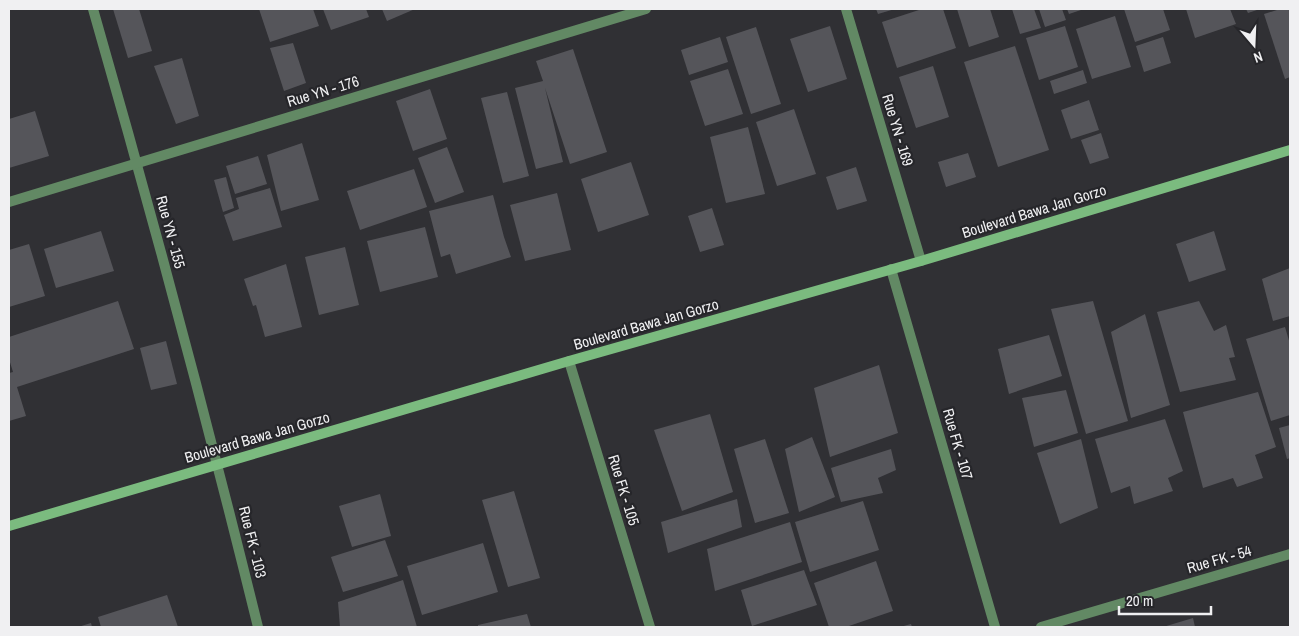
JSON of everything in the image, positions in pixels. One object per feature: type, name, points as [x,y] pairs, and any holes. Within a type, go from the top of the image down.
[{"type":"main road","name":"Boulevard Bawa Jan Gorzo","points":[[9,526],[569,361],[892,270],[1290,150]]},
{"type":"street","name":"Rue YN - 155","points":[[93,9],[137,163],[218,465]]},
{"type":"street","name":"Rue YN - 176","points":[[9,202],[646,9]]},
{"type":"street","name":"Rue YN - 169","points":[[846,9],[921,261]]},
{"type":"street","name":"Rue FK - 107","points":[[892,270],[995,627]]},
{"type":"street","name":"Rue FK - 105","points":[[569,361],[650,627]]},
{"type":"street","name":"Rue FK - 103","points":[[218,465],[258,627]]},
{"type":"street","name":"Rue FK - 54","points":[[1041,627],[1290,554]]},
{"type":"building","points":[[113,9],[139,9],[152,51],[128,58]]},
{"type":"building","points":[[259,9],[313,9],[319,26],[270,42]]},
{"type":"building","points":[[323,9],[366,9],[369,17],[331,30]]},
{"type":"building","points":[[382,9],[415,9],[387,21]]},
{"type":"building","points":[[876,9],[895,9],[878,14]]},
{"type":"building","points":[[922,9],[943,9],[956,48],[897,68],[882,22]]},
{"type":"building","points":[[957,9],[990,9],[999,37],[969,47]]},
{"type":"building","points":[[1012,9],[1034,9],[1041,28],[1020,34]]},
{"type":"building","points":[[1039,9],[1062,9],[1066,20],[1045,27]]},
{"type":"building","points":[[1067,9],[1084,9],[1069,14]]},
{"type":"building","points":[[1124,9],[1163,9],[1170,30],[1135,42]]},
{"type":"building","points":[[1186,9],[1230,9],[1236,24],[1195,38]]},
{"type":"building","points":[[1246,9],[1260,9],[1248,13]]},
{"type":"building","points":[[1280,9],[1290,9],[1290,77],[1285,79],[1264,14]]},
{"type":"building","points":[[1115,16],[1131,67],[1092,79],[1076,29]]},
{"type":"building","points":[[830,26],[847,79],[808,92],[790,39]]},
{"type":"building","points":[[1065,26],[1078,67],[1039,80],[1026,38]]},
{"type":"building","points":[[756,27],[781,104],[751,114],[726,37]]},
{"type":"building","points":[[720,37],[728,62],[689,75],[681,50]]},
{"type":"building","points":[[1163,37],[1171,63],[1144,72],[1136,46]]},
{"type":"building","points":[[293,43],[306,83],[284,91],[270,48]]},
{"type":"building","points":[[1015,46],[1049,150],[998,167],[964,62]]},
{"type":"building","points":[[573,49],[607,152],[570,164],[545,88],[563,162],[536,169],[515,88],[543,81],[536,61]]},
{"type":"building","points":[[182,58],[199,116],[176,124],[154,66]]},
{"type":"building","points":[[933,66],[949,117],[916,128],[899,77]]},
{"type":"building","points":[[728,69],[743,114],[705,126],[690,81]]},
{"type":"building","points":[[1083,70],[1087,83],[1054,94],[1050,81]]},
{"type":"building","points":[[430,89],[447,139],[413,151],[396,101]]},
{"type":"building","points":[[507,92],[529,176],[503,183],[481,98]]},
{"type":"building","points":[[1089,100],[1099,130],[1071,139],[1061,110]]},
{"type":"building","points":[[794,109],[816,174],[777,186],[756,122]]},
{"type":"building","points":[[35,111],[49,156],[9,168],[9,119]]},
{"type":"building","points":[[748,127],[765,194],[726,203],[710,137]]},
{"type":"building","points":[[1101,133],[1109,158],[1090,164],[1081,140]]},
{"type":"building","points":[[302,143],[319,200],[281,211],[267,155]]},
{"type":"building","points":[[447,147],[464,192],[435,203],[418,158]]},
{"type":"building","points":[[968,153],[976,177],[946,187],[938,162]]},
{"type":"building","points":[[258,156],[267,184],[235,194],[226,166]]},
{"type":"building","points":[[631,162],[649,215],[598,232],[581,179]]},
{"type":"building","points":[[856,167],[867,201],[837,210],[826,177]]},
{"type":"building","points":[[414,169],[427,207],[360,230],[347,191]]},
{"type":"building","points":[[226,177],[234,208],[223,212],[214,180]]},
{"type":"building","points":[[270,188],[282,227],[233,241],[224,215],[239,209],[236,198]]},
{"type":"building","points":[[557,193],[571,250],[525,261],[510,205]]},
{"type":"building","points":[[493,195],[511,257],[456,274],[450,254],[441,257],[429,211]]},
{"type":"building","points":[[712,208],[724,245],[700,252],[688,216]]},
{"type":"building","points":[[425,227],[438,277],[380,292],[367,241]]},
{"type":"building","points":[[101,231],[114,271],[56,288],[44,249]]},
{"type":"building","points":[[1214,231],[1226,270],[1189,282],[1176,244]]},
{"type":"building","points":[[29,244],[45,296],[9,307],[9,250]]},
{"type":"building","points":[[345,247],[359,305],[319,315],[305,257]]},
{"type":"building","points":[[286,264],[302,327],[265,337],[256,305],[253,306],[244,279]]},
{"type":"building","points":[[1290,268],[1290,316],[1273,321],[1262,279]]},
{"type":"building","points":[[118,301],[134,349],[17,387],[26,416],[9,421],[9,373],[13,372],[9,359],[9,337]]},
{"type":"building","points":[[1093,301],[1128,421],[1086,434],[1051,309]]},
{"type":"building","points":[[1199,301],[1214,331],[1226,325],[1235,357],[1229,358],[1236,380],[1180,392],[1157,312]]},
{"type":"building","points":[[1145,314],[1170,405],[1131,418],[1111,332]]},
{"type":"building","points":[[1285,327],[1290,344],[1290,415],[1271,421],[1246,339]]},
{"type":"building","points":[[1049,335],[1062,376],[1009,394],[998,349]]},
{"type":"building","points":[[166,341],[177,384],[151,390],[140,348]]},
{"type":"building","points":[[879,365],[898,433],[830,457],[814,388]]},
{"type":"building","points":[[1066,390],[1078,433],[1034,447],[1022,398]]},
{"type":"building","points":[[1258,392],[1276,447],[1255,455],[1263,478],[1237,487],[1233,478],[1203,488],[1183,412]]},
{"type":"building","points":[[710,414],[733,492],[682,511],[654,430]]},
{"type":"building","points":[[1165,419],[1183,471],[1168,478],[1173,491],[1134,504],[1130,486],[1111,493],[1095,439]]},
{"type":"building","points":[[1290,425],[1290,458],[1287,459],[1279,428]]},
{"type":"building","points":[[812,437],[835,497],[799,512],[785,449]]},
{"type":"building","points":[[765,439],[789,513],[755,523],[734,449]]},
{"type":"building","points":[[1081,439],[1098,508],[1060,524],[1037,453]]},
{"type":"building","points":[[891,449],[896,470],[878,478],[883,493],[841,502],[831,468]]},
{"type":"building","points":[[514,491],[540,578],[508,587],[482,500]]},
{"type":"building","points":[[380,494],[391,536],[352,547],[339,506]]},
{"type":"building","points":[[737,499],[742,527],[668,553],[661,522]]},
{"type":"building","points":[[863,501],[879,550],[810,572],[795,522]]},
{"type":"building","points":[[790,522],[802,562],[715,591],[707,549]]},
{"type":"building","points":[[385,540],[398,576],[343,592],[331,557]]},
{"type":"building","points":[[483,543],[498,592],[422,615],[407,566]]},
{"type":"building","points":[[876,561],[893,611],[846,627],[829,627],[814,583]]},
{"type":"building","points":[[804,570],[817,605],[752,626],[741,590]]},
{"type":"building","points":[[403,580],[417,627],[340,627],[338,602]]},
{"type":"building","points":[[167,595],[178,627],[101,627],[98,617]]},
{"type":"building","points":[[527,614],[531,627],[478,627],[478,625]]},
{"type":"building","points":[[1193,618],[1195,627],[1163,627]]},
{"type":"building","points":[[91,623],[92,627],[78,627]]},
{"type":"building","points":[[911,624],[912,627],[900,627]]}]
